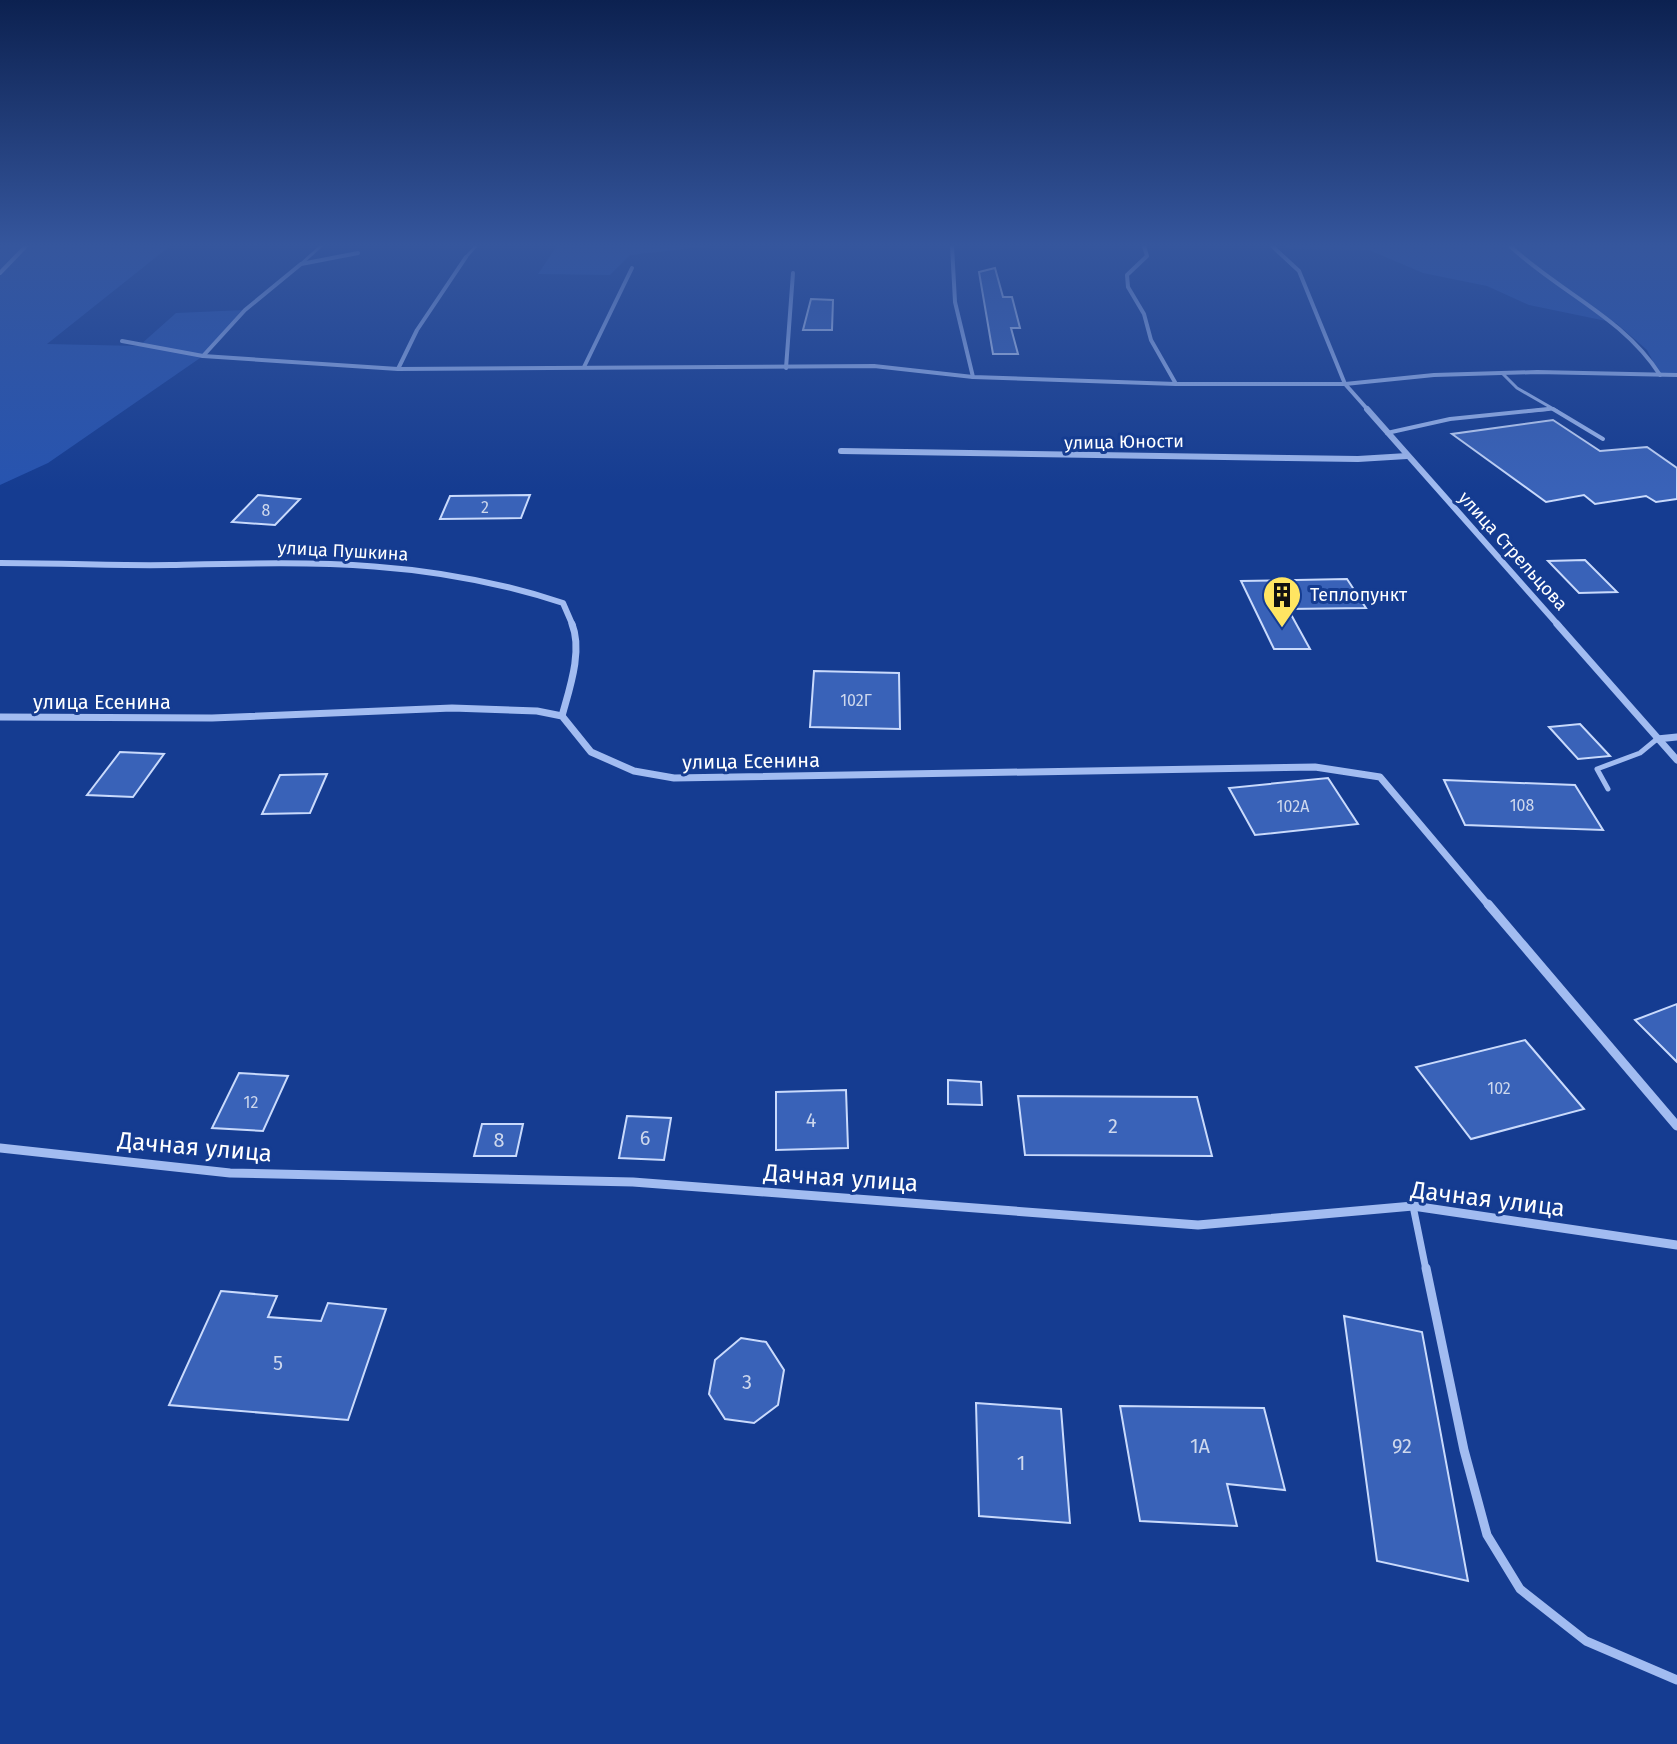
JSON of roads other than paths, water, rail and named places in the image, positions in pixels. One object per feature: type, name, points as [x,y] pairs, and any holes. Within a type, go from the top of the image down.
[{"type":"street","points":[[203,356],[229,327]]},
{"type":"street","points":[[398,369],[419,327]]},
{"type":"street","points":[[584,367],[603,327]]},
{"type":"street","points":[[786,368],[789,327]]},
{"type":"street","points":[[961,327],[973,377]]},
{"type":"street","points":[[1148,327],[1151,340],[1176,384]]},
{"type":"street","name":"улица Стрельцова","points":[[1322,327],[1345,384],[1677,760]]},
{"type":"street","points":[[1621,327],[1647,350],[1660,375]]},
{"type":"street","points":[[122,341],[203,356],[398,369],[874,366],[973,377],[1176,384],[1345,384],[1434,375],[1502,373],[1677,375]]},
{"type":"street","name":"улица Юности","points":[[841,451],[1358,459],[1407,456]]},
{"type":"street","name":"улица Пушкина","points":[[0,563],[196,564],[231,560],[404,567],[526,589],[563,603],[575,631],[573,676],[562,716]]},
{"type":"street","name":"улица Есенина","points":[[0,717],[212,718],[321,711],[452,708],[537,711],[562,716],[591,752],[634,771],[674,778],[1315,767],[1380,777],[1677,1126]]},
{"type":"street","points":[[1657,739],[1677,737]]},
{"type":"street","name":"Дачная улица","points":[[0,1148],[230,1173],[633,1182],[1198,1225],[1413,1206],[1677,1245]]},
{"type":"lane","points":[[1502,373],[1517,388],[1603,439]]},
{"type":"lane","points":[[1387,433],[1450,419],[1553,409]]},
{"type":"lane","points":[[1608,789],[1597,769],[1640,753],[1657,739]]},
{"type":"lane","points":[[1413,1206],[1464,1450],[1487,1535],[1520,1589],[1586,1641],[1677,1680]]},
{"type":"place","name":"Теплопункт","points":[[1282,629]]}]
